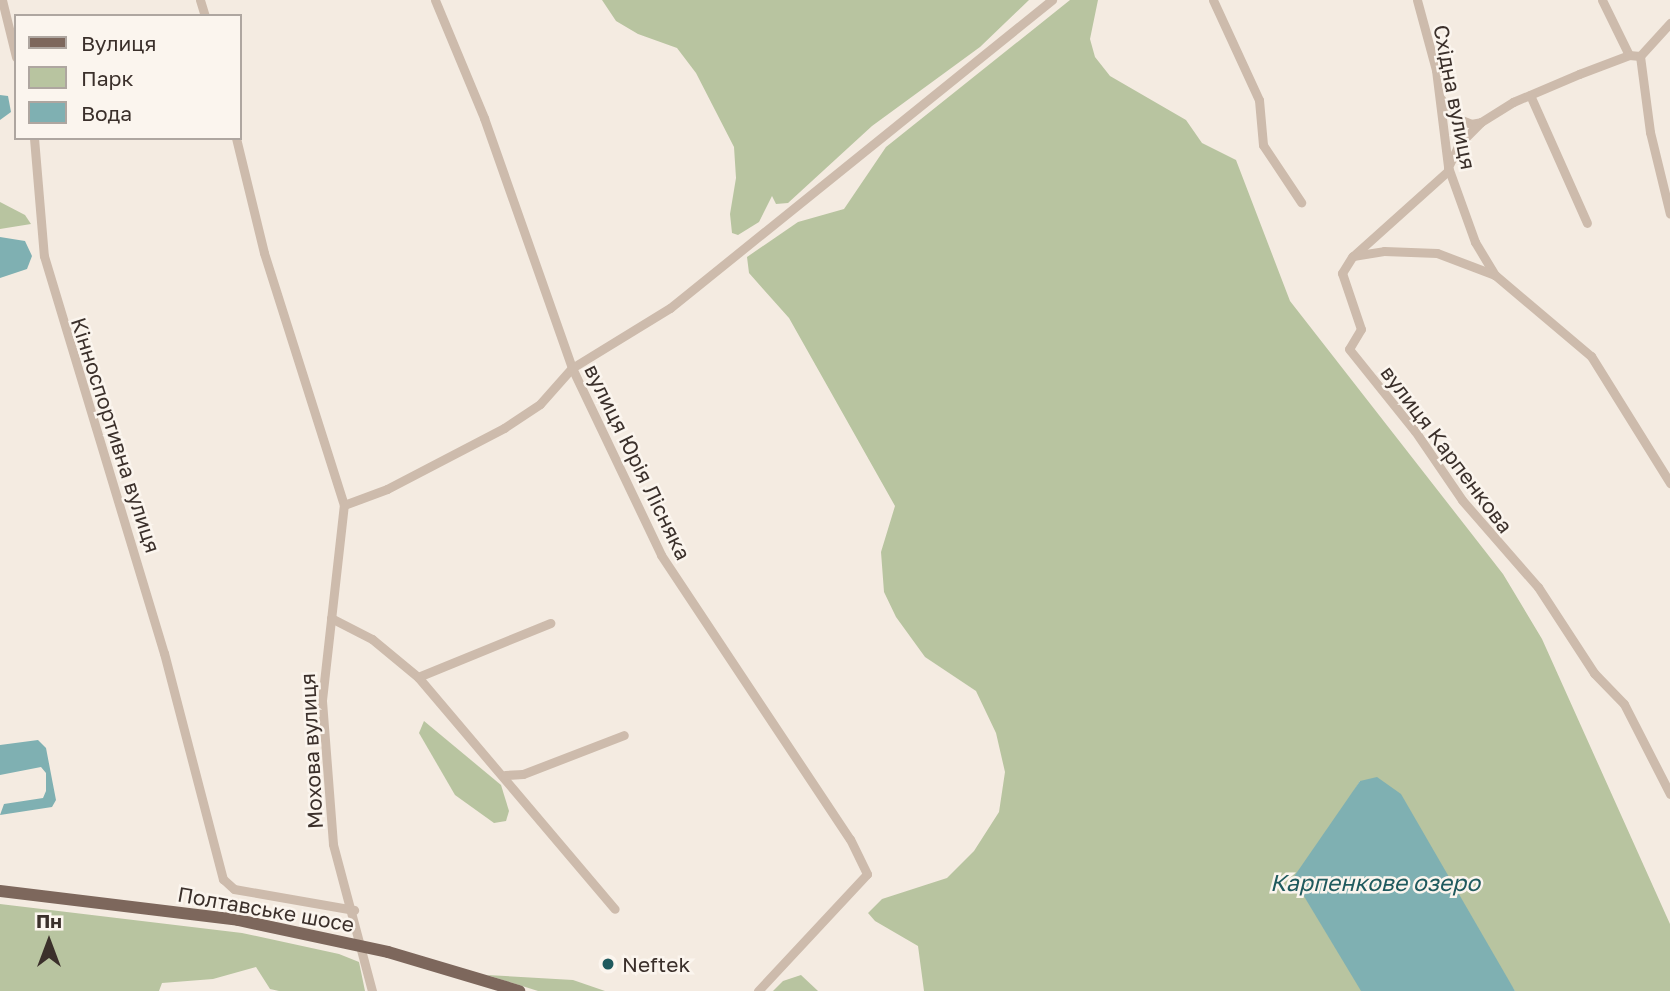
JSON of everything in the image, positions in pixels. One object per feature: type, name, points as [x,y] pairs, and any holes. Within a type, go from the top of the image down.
[{"type":"main road","name":"Полтавське шосе","points":[[0,891],[238,920],[361,946],[519,991]]},
{"type":"street","points":[[2,0],[14,49]]},
{"type":"street","name":"вулиця Юрія Лісняка","points":[[436,0],[484,118],[572,368],[661,555],[850,839],[867,874],[758,991]]},
{"type":"street","points":[[344,505],[387,489],[504,428],[540,404],[572,368],[670,309],[1052,0]]},
{"type":"street","points":[[1213,0],[1259,100],[1263,145],[1301,202]]},
{"type":"street","name":"Східна вулиця","points":[[1417,0],[1440,97],[1448,168],[1475,243],[1495,275]]},
{"type":"street","points":[[1602,0],[1629,55]]},
{"type":"street","points":[[1670,23],[1640,56],[1650,132],[1670,214]]},
{"type":"street","points":[[1352,257],[1448,168],[1459,144],[1481,122],[1530,95],[1629,55],[1640,56]]},
{"type":"street","points":[[1530,95],[1587,223]]},
{"type":"street","points":[[1440,97],[1454,117],[1471,124],[1481,122]]},
{"type":"street","name":"Кінноспортивна вулиця","points":[[34,140],[44,256],[112,474],[186,737],[220,872],[228,885],[354,910]]},
{"type":"street","name":"Мохова вулиця","points":[[236,140],[264,253],[344,505],[322,700],[333,844],[354,910],[372,991]]},
{"type":"street","points":[[1352,257],[1384,251],[1437,253],[1495,275],[1591,356],[1670,483]]},
{"type":"street","name":"вулиця Карпенкова","points":[[1352,257],[1342,273],[1361,329],[1349,349],[1415,431],[1461,500],[1538,587],[1594,673],[1624,704],[1670,794]]},
{"type":"street","points":[[331,618],[372,639],[418,677],[505,775],[615,909]]},
{"type":"street","points":[[418,677],[550,623]]},
{"type":"street","points":[[505,775],[523,774],[624,735]]},
{"type":"green space","points":[[602,0],[1029,0],[980,47],[872,126],[788,203],[776,204],[772,196],[759,222],[738,235],[732,233],[730,214],[736,178],[734,147],[696,73],[677,48],[638,34],[616,21]]},
{"type":"green space","points":[[1070,0],[1098,0],[1090,39],[1095,57],[1110,76],[1186,120],[1202,143],[1236,160],[1290,301],[1503,574],[1542,639],[1670,924],[1670,991],[1515,991],[1360,781],[1351,796],[1356,814],[1450,991],[924,991],[918,946],[875,921],[868,913],[882,899],[947,878],[974,851],[999,812],[1005,772],[996,733],[976,691],[925,657],[896,617],[884,592],[881,552],[895,506],[789,318],[749,273],[747,257],[798,222],[844,209],[886,147]]},
{"type":"green space","points":[[0,202],[25,215],[31,224],[0,229]]},
{"type":"green space","points":[[424,721],[501,785],[509,811],[506,821],[494,823],[455,795],[419,733]]},
{"type":"green space","points":[[0,904],[242,933],[339,954],[359,962],[365,991],[279,991],[270,989],[256,967],[213,979],[162,983],[159,991],[0,991]]},
{"type":"green space","points":[[487,975],[573,980],[605,991],[538,991]]},
{"type":"green space","points":[[801,975],[818,991],[773,991],[783,981]]},
{"type":"water","points":[[0,95],[8,96],[11,112],[0,120]]},
{"type":"water","points":[[0,237],[25,241],[32,256],[27,269],[0,278]]},
{"type":"water","points":[[38,740],[46,748],[56,800],[52,807],[0,815],[4,804],[43,798],[46,791],[46,773],[41,767],[0,775],[0,745]]},
{"type":"water","name":"Карпенкове озеро","points":[[1377,777],[1401,794],[1515,991],[1361,991],[1293,878],[1360,781]]},
{"type":"place","name":"Neftek","points":[[608,964]]}]
